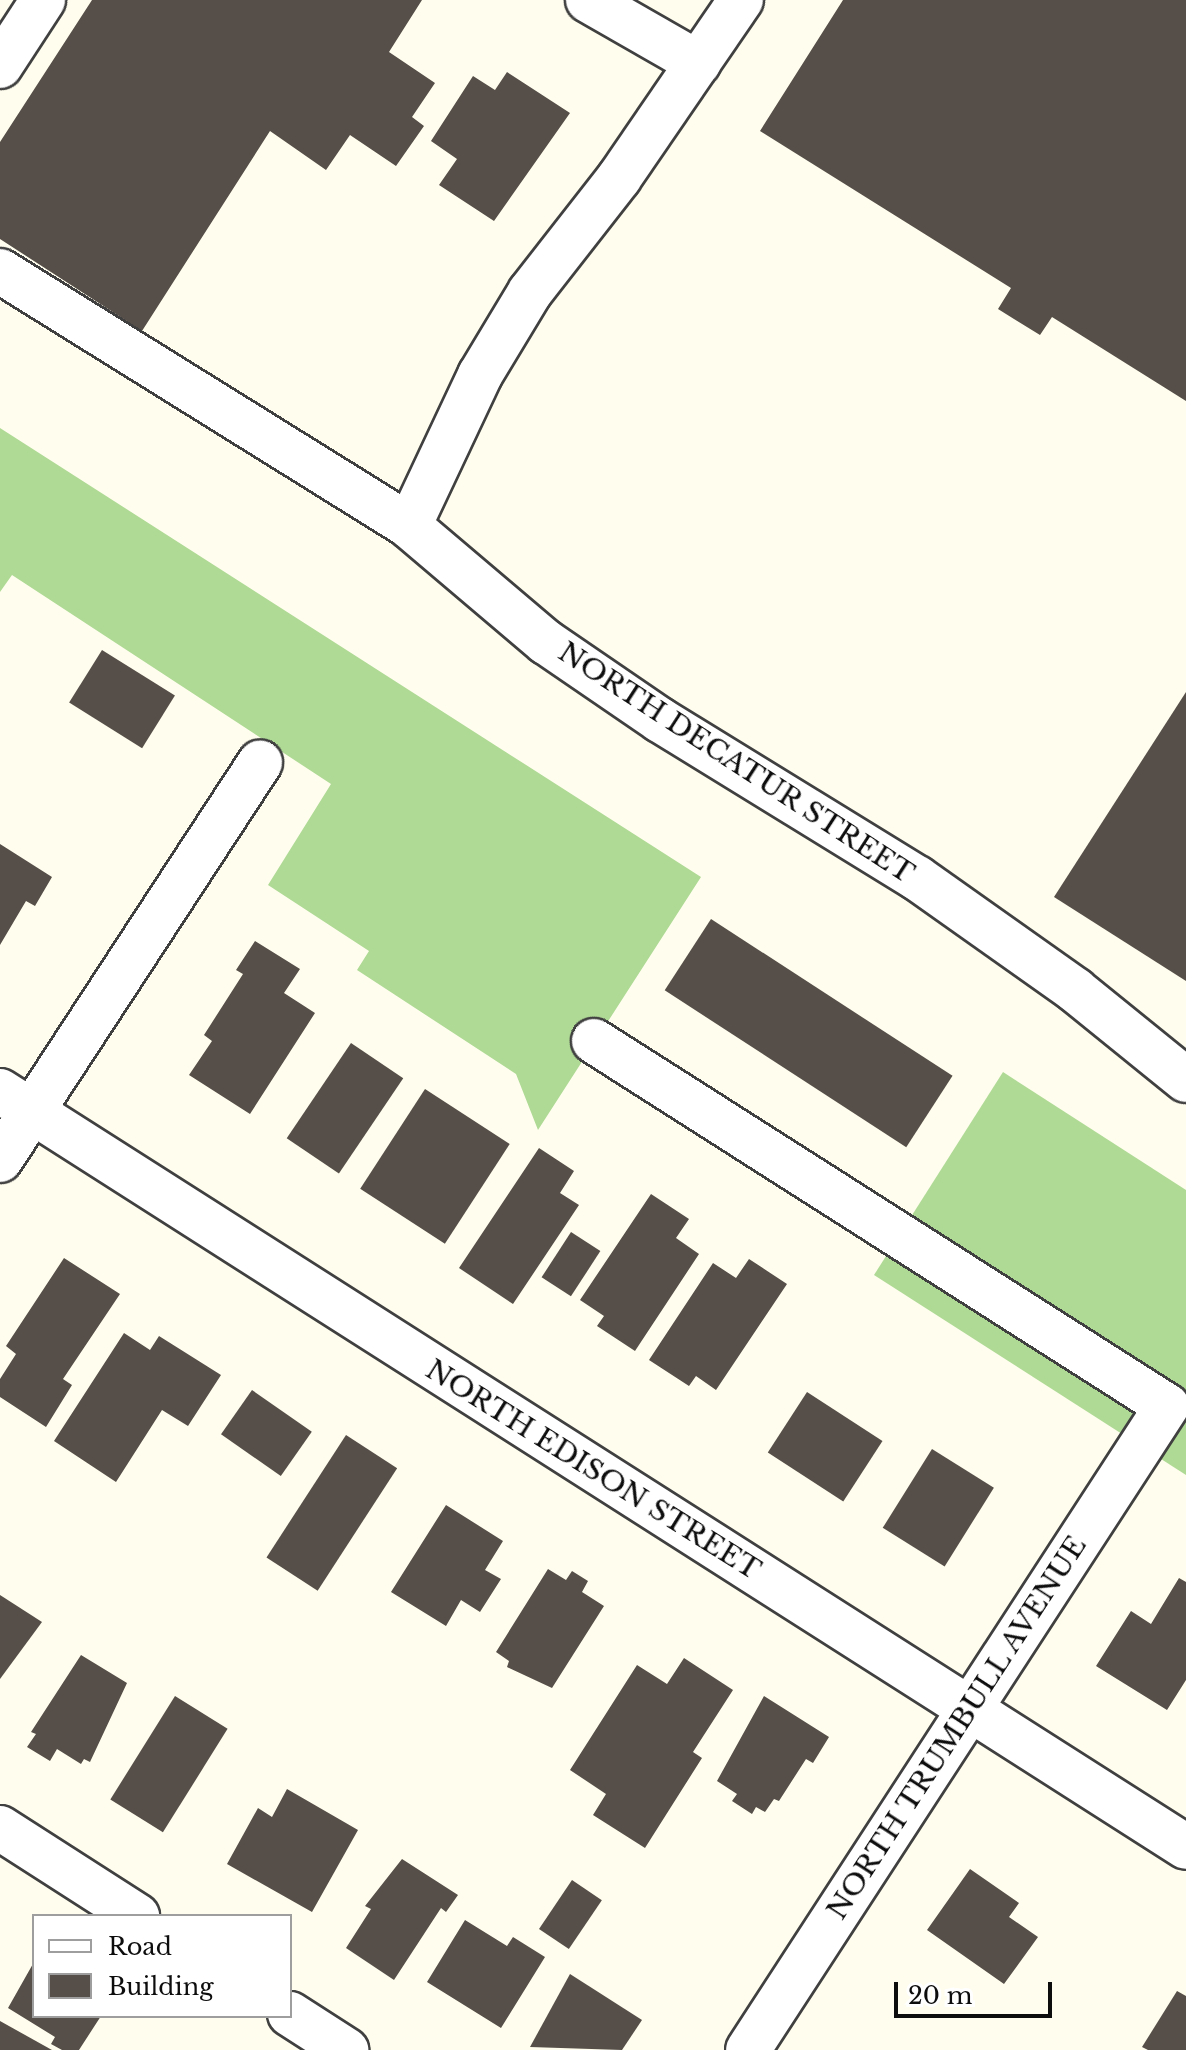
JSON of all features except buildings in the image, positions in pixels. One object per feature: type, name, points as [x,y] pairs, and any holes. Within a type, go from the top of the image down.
[{"type":"street","points":[[0,66],[43,0]]},
{"type":"street","points":[[588,0],[698,63]]},
{"type":"street","points":[[409,526],[480,375],[530,292],[619,178],[741,0]]},
{"type":"street","name":"NORTH DECATUR STREET","points":[[0,271],[409,526],[546,642],[660,720],[917,878],[1075,990],[1186,1080]]},
{"type":"street","points":[[0,1160],[16,1101],[260,762]]},
{"type":"street","name":"NORTH TRUMBULL AVENUE","points":[[594,1041],[1167,1406],[748,2050]]},
{"type":"street","name":"NORTH EDISON STREET","points":[[16,1101],[1186,1847]]},
{"type":"street","points":[[0,1828],[134,1914]]},
{"type":"street","points":[[292,2015],[346,2050]]},
{"type":"green space","points":[[0,428],[701,877],[538,1130],[516,1074],[357,970],[369,951],[268,885],[331,784],[12,575],[0,592]]},
{"type":"green space","points":[[1003,1072],[1186,1190],[1186,1475],[874,1275]]}]
